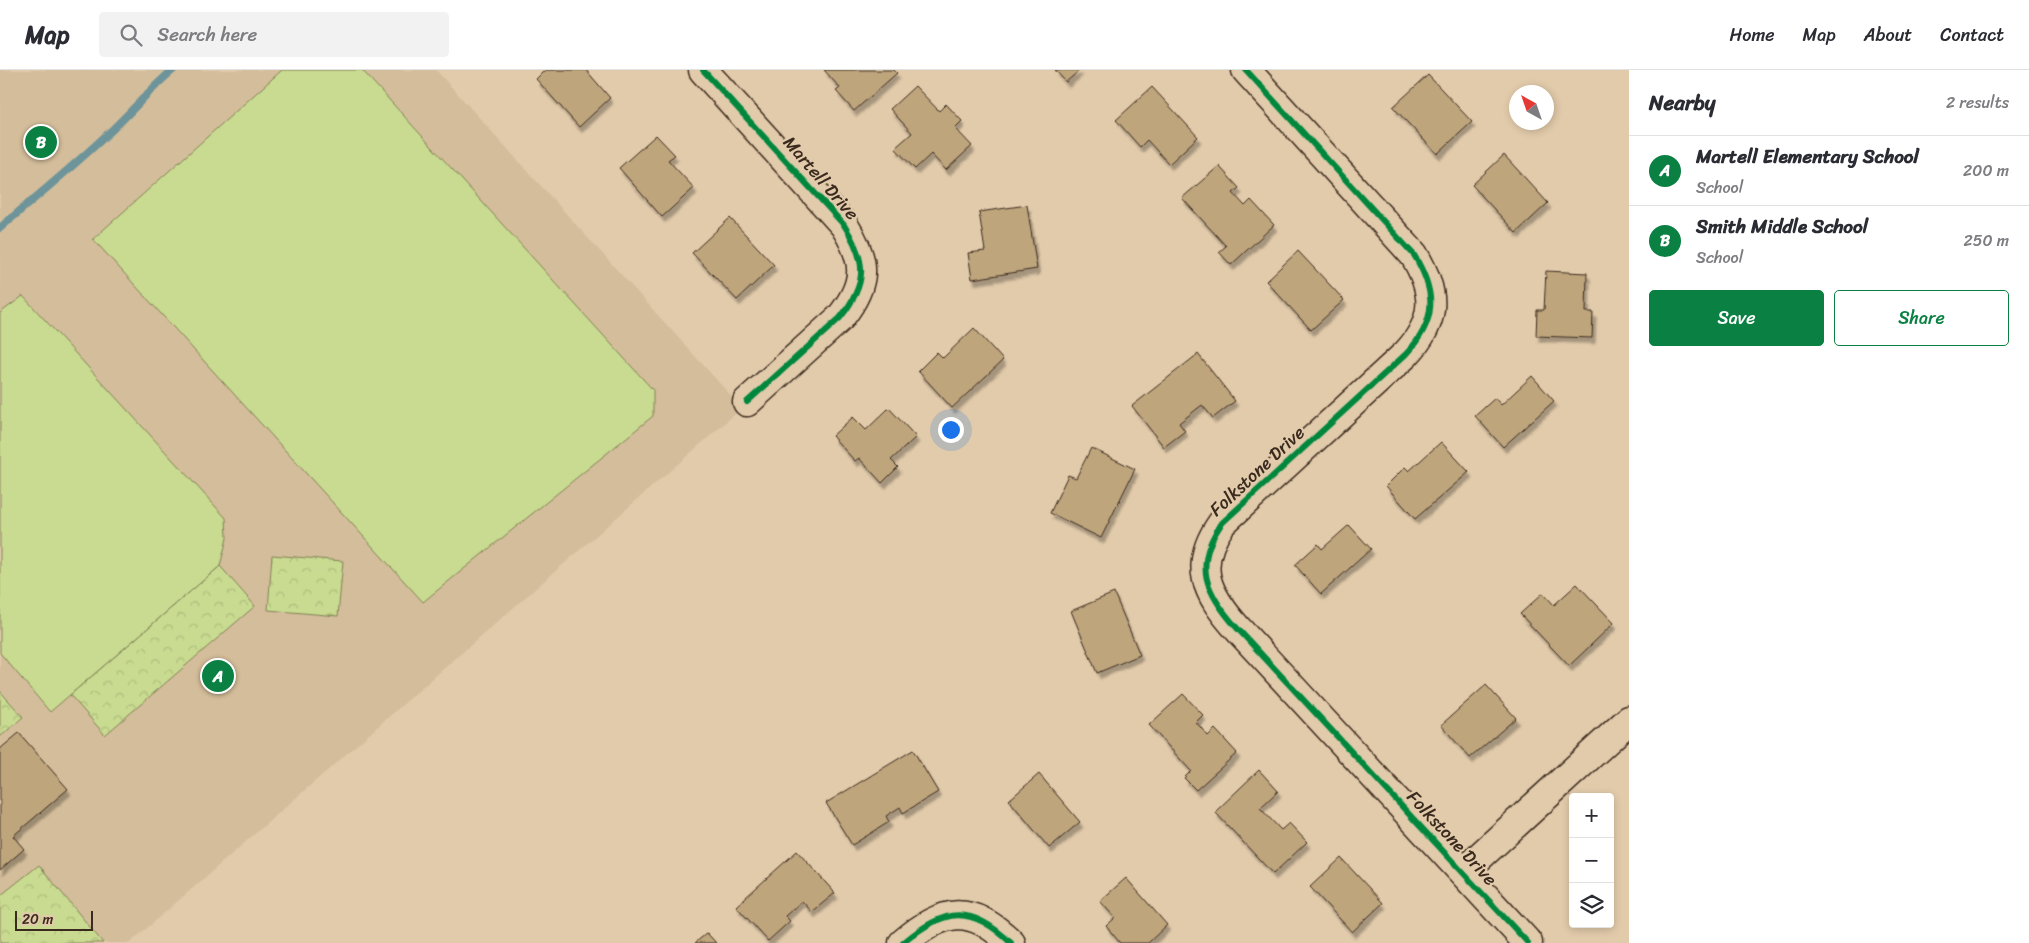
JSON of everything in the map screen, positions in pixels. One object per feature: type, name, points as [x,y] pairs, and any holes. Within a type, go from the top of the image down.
[{"type":"street","name":"Martell Drive","points":[[703,70],[844,224],[860,253],[861,272],[858,288],[851,304],[840,318],[747,402]]},
{"type":"street","name":"Folkstone Drive","points":[[1246,70],[1414,255],[1426,276],[1431,309],[1425,328],[1411,348],[1222,522],[1209,546],[1206,565],[1207,584],[1212,596],[1237,628],[1528,943]]},
{"type":"street","points":[[1463,872],[1629,720]]},
{"type":"street","points":[[903,943],[935,920],[948,914],[961,914],[976,918],[993,926],[1011,943]]},
{"type":"shaded area","points":[[0,70],[436,70],[742,408],[130,943],[0,943]]},
{"type":"green space","points":[[282,70],[362,70],[653,390],[653,416],[423,602],[93,239]]},
{"type":"green space","points":[[23,296],[226,518],[227,538],[220,566],[50,712],[0,653],[0,313]]},
{"type":"green space","points":[[272,555],[343,561],[338,616],[268,610]]},
{"type":"green space","points":[[220,566],[255,606],[105,735],[70,695]]},
{"type":"green space","points":[[0,691],[23,717],[0,737]]},
{"type":"green space","points":[[39,865],[103,943],[0,943],[0,896]]},
{"type":"building","points":[[545,70],[586,70],[610,98],[579,127],[536,79]]},
{"type":"building","points":[[824,70],[894,70],[897,73],[854,111],[836,91],[840,88]]},
{"type":"building","points":[[1055,70],[1080,70],[1066,82]]},
{"type":"building","points":[[1428,75],[1472,122],[1437,154],[1393,107]]},
{"type":"building","points":[[915,86],[939,111],[946,104],[962,121],[955,128],[972,146],[946,170],[931,154],[915,169],[895,148],[912,133],[890,109]]},
{"type":"building","points":[[1152,87],[1198,137],[1169,164],[1147,140],[1140,147],[1116,120]]},
{"type":"building","points":[[656,135],[675,155],[668,160],[694,188],[662,217],[619,168]]},
{"type":"building","points":[[1504,155],[1548,203],[1516,233],[1472,185]]},
{"type":"building","points":[[1219,166],[1239,188],[1233,193],[1245,206],[1251,200],[1274,225],[1231,265],[1219,252],[1226,246],[1182,198]]},
{"type":"building","points":[[1027,205],[1037,269],[972,279],[968,253],[985,251],[979,212]]},
{"type":"building","points":[[730,218],[774,265],[737,300],[692,253]]},
{"type":"building","points":[[1298,251],[1344,300],[1311,330],[1266,281]]},
{"type":"building","points":[[1546,271],[1587,273],[1586,312],[1593,312],[1592,338],[1536,336],[1537,310],[1544,310]]},
{"type":"building","points":[[974,328],[1003,360],[952,408],[918,371],[937,352],[943,358]]},
{"type":"building","points":[[1198,354],[1235,401],[1213,418],[1202,405],[1179,423],[1185,431],[1164,447],[1132,406]]},
{"type":"building","points":[[1532,376],[1554,401],[1503,447],[1475,416],[1495,398],[1501,405]]},
{"type":"building","points":[[889,408],[916,437],[891,460],[898,467],[882,483],[859,458],[855,461],[832,436],[853,417],[866,430]]},
{"type":"building","points":[[1441,442],[1469,472],[1415,519],[1386,486],[1405,467],[1409,471]]},
{"type":"building","points":[[1091,448],[1135,469],[1101,538],[1050,513],[1068,475],[1076,478]]},
{"type":"building","points":[[1349,525],[1371,549],[1321,594],[1295,565],[1318,544],[1322,549]]},
{"type":"building","points":[[1577,584],[1614,623],[1569,666],[1520,614],[1543,593],[1554,605]]},
{"type":"building","points":[[1114,593],[1140,655],[1097,673],[1071,611]]},
{"type":"building","points":[[1486,685],[1516,718],[1470,758],[1441,725]]},
{"type":"building","points":[[1183,694],[1203,715],[1196,722],[1208,736],[1215,729],[1237,753],[1196,790],[1184,778],[1191,771],[1149,725]]},
{"type":"building","points":[[19,733],[68,789],[13,836],[24,849],[0,870],[0,749]]},
{"type":"building","points":[[913,750],[938,792],[903,813],[900,807],[886,816],[889,822],[852,845],[826,803]]},
{"type":"building","points":[[1259,770],[1278,791],[1260,808],[1281,830],[1289,823],[1307,842],[1273,874],[1215,812]]},
{"type":"building","points":[[1039,774],[1080,822],[1049,848],[1009,800]]},
{"type":"building","points":[[797,851],[835,893],[812,912],[802,901],[785,916],[790,921],[768,941],[736,906]]},
{"type":"building","points":[[1341,858],[1383,903],[1352,932],[1310,887]]},
{"type":"building","points":[[1126,878],[1167,925],[1148,943],[1120,943],[1106,926],[1115,918],[1100,901]]},
{"type":"building","points":[[707,933],[716,943],[695,943]]},
{"type":"waterway","points":[[0,228],[73,166],[173,70]]},
{"type":"cycle path","points":[[703,70],[844,225],[852,238],[860,261],[860,283],[856,294],[840,318],[747,402]]},
{"type":"cycle path","points":[[1246,70],[1414,255],[1427,282],[1430,306],[1424,330],[1406,354],[1222,523],[1207,552],[1205,565],[1207,578],[1217,603],[1237,628],[1528,943]]},
{"type":"cycle path","points":[[903,943],[932,923],[945,917],[957,915],[983,922],[997,930],[1011,943]]},
{"type":"place","name":"Smith Middle School","points":[[41,142]]},
{"type":"place","name":"Martell Elementary School","points":[[218,676]]}]
